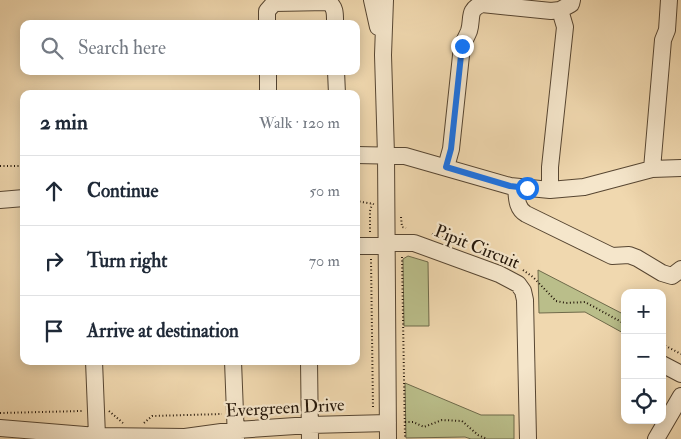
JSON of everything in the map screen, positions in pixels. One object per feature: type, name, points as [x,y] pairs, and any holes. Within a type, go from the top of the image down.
[{"type":"street","points":[[372,0],[382,48]]},
{"type":"street","points":[[377,0],[382,48],[386,155],[394,239],[383,429]]},
{"type":"street","points":[[382,48],[385,0]]},
{"type":"street","points":[[652,169],[663,40],[668,30],[669,0]]},
{"type":"street","points":[[267,20],[267,11],[274,3],[328,2],[335,10],[335,20]]},
{"type":"street","points":[[446,167],[451,149],[462,46],[469,31],[471,12],[475,6],[482,4],[551,10],[566,5],[550,167],[550,190]]},
{"type":"street","points":[[268,75],[268,90]]},
{"type":"street","points":[[336,75],[337,90]]},
{"type":"street","points":[[360,155],[405,156],[516,187],[550,190],[584,187],[652,169],[681,168]]},
{"type":"street","points":[[516,187],[518,205],[521,212],[612,256],[629,255],[662,273],[672,276],[681,269]]},
{"type":"street","points":[[0,200],[20,198]]},
{"type":"street","points":[[360,245],[394,239]]},
{"type":"street","name":"Pipit Circuit","points":[[394,239],[422,246],[499,274],[518,284],[523,291],[525,300],[528,439]]},
{"type":"street","points":[[94,365],[97,436]]},
{"type":"street","points":[[233,365],[236,435]]},
{"type":"street","points":[[309,365],[310,432]]},
{"type":"street","points":[[666,366],[681,374]]},
{"type":"street","points":[[656,439],[681,396]]},
{"type":"street","name":"Evergreen Drive","points":[[0,428],[97,436],[191,438],[383,429]]},
{"type":"path","points":[[0,166],[20,166]]},
{"type":"path","points":[[394,239],[405,439]]},
{"type":"path","points":[[371,281],[383,429]]},
{"type":"path","points":[[666,346],[681,354]]},
{"type":"path","points":[[0,413],[78,412],[85,410]]},
{"type":"path","points":[[108,410],[123,423],[128,424]]},
{"type":"path","points":[[247,414],[265,413]]},
{"type":"path","points":[[139,424],[152,416],[224,414]]},
{"type":"path","points":[[405,422],[412,422],[424,427],[442,420],[462,421],[478,435],[487,439]]},
{"type":"green space","points":[[408,256],[428,262],[429,326],[404,326],[403,259]]},
{"type":"green space","points":[[538,270],[621,313],[621,332],[585,312],[539,313]]},
{"type":"green space","points":[[405,383],[481,415],[514,415],[514,439],[471,439],[465,437],[406,438]]},
{"type":"route","points":[[462,46],[451,149],[446,167],[510,186],[527,188]]}]
